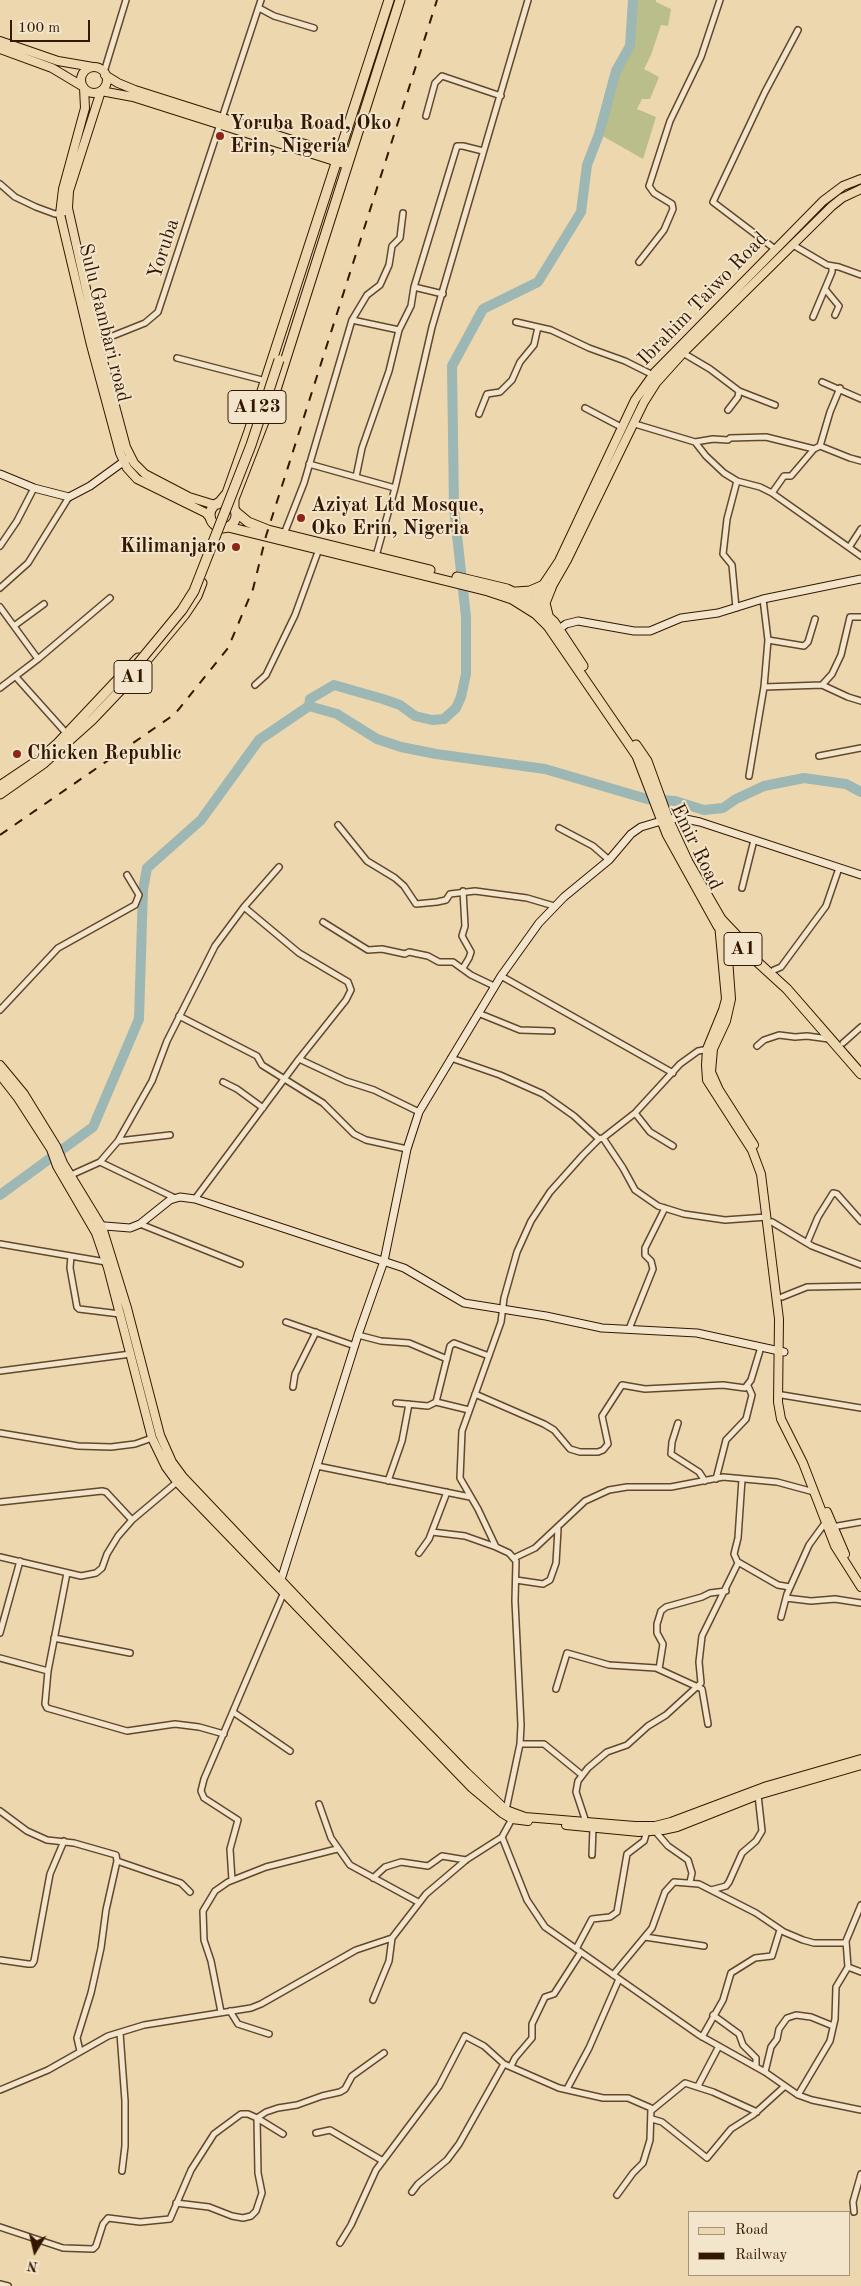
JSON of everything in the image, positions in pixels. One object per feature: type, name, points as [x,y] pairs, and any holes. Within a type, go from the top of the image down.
[{"type":"highway","name":"A123","points":[[217,504],[227,494],[266,381],[389,0]]},
{"type":"highway","name":"A123","points":[[235,510],[234,499],[274,396],[299,311],[400,0]]},
{"type":"highway","name":"A123","points":[[278,360],[289,308]]},
{"type":"highway","name":"A123","points":[[90,717],[171,620],[191,589],[248,444],[278,360],[299,311]]},
{"type":"highway","name":"A1","points":[[0,786],[40,759],[67,734],[90,717],[188,598],[213,536],[211,513],[217,504],[227,503],[248,522],[284,534],[376,556],[456,580]]},
{"type":"highway","name":"A1","points":[[0,794],[44,763],[131,679],[192,604],[220,537],[227,527],[235,521],[235,510]]},
{"type":"highway","name":"A1","points":[[213,522],[227,527],[489,588],[512,591],[533,606]]},
{"type":"highway","points":[[512,591],[530,591],[547,587],[545,603],[549,617]]},
{"type":"highway","name":"A1","points":[[489,588],[533,606]]},
{"type":"highway","name":"Emir Road","points":[[533,606],[549,617],[556,631]]},
{"type":"highway","name":"Emir Road","points":[[533,606],[556,631],[643,754],[675,849],[720,922],[787,989],[861,1074]]},
{"type":"highway","name":"Emir Road","points":[[726,930],[774,970],[810,1005],[861,1066]]},
{"type":"main road","points":[[0,41],[58,61],[94,67],[126,86],[222,121]]},
{"type":"main road","points":[[0,49],[52,68],[92,93],[101,91],[124,94],[222,121],[348,161]]},
{"type":"main road","points":[[83,87],[83,74],[94,67]]},
{"type":"main road","points":[[64,213],[69,191],[101,91],[106,84],[105,73]]},
{"type":"main road","name":"Sulu Gambari road","points":[[83,87],[85,108],[63,188],[64,213],[94,343],[126,459],[137,479],[206,513],[213,522]]},
{"type":"main road","name":"Ibrahim Taiwo Road","points":[[547,587],[636,400],[653,375],[665,360],[823,200],[844,186],[861,179]]},
{"type":"main road","name":"Ibrahim Taiwo Road","points":[[533,606],[567,560],[653,388],[683,353],[832,206],[842,198],[861,189]]},
{"type":"main road","points":[[735,289],[742,296]]},
{"type":"main road","points":[[126,459],[152,479],[189,497],[217,504]]},
{"type":"main road","points":[[720,922],[726,999],[710,1049],[707,1080],[752,1150],[761,1174],[782,1297],[782,1395],[785,1417],[807,1462],[835,1546],[861,1587]]},
{"type":"main road","points":[[710,1049],[726,1021],[731,999],[726,930]]},
{"type":"main road","points":[[0,1065],[24,1094],[92,1226],[106,1262],[152,1438],[166,1467],[177,1482],[282,1586],[437,1747]]},
{"type":"main road","points":[[0,1075],[53,1148]]},
{"type":"main road","points":[[60,1165],[71,1175],[102,1227],[127,1308],[160,1435],[169,1457],[183,1477],[282,1586],[437,1747],[511,1814],[593,1828],[651,1831],[677,1827],[758,1795],[861,1766]]},
{"type":"main road","points":[[770,1220],[782,1352],[777,1388],[779,1412],[828,1526],[861,1579]]},
{"type":"main road","points":[[511,1814],[635,1826],[671,1822],[767,1786],[861,1759]]},
{"type":"street","points":[[105,73],[106,61],[126,0]]},
{"type":"street","name":"Yoruba","points":[[94,343],[145,324],[158,312],[261,0]]},
{"type":"street","points":[[376,556],[395,488],[425,356],[528,0]]},
{"type":"street","points":[[638,262],[664,230],[673,208],[672,204],[654,193],[649,186],[670,121],[701,57],[720,0]]},
{"type":"street","points":[[259,8],[274,16],[314,28]]},
{"type":"street","points":[[775,249],[713,202],[765,92],[798,30]]},
{"type":"street","points":[[94,67],[106,61]]},
{"type":"street","points":[[426,116],[435,83],[442,76],[501,96]]},
{"type":"street","points":[[356,477],[362,448],[389,371],[399,330],[411,306],[414,287],[457,146],[483,151]]},
{"type":"street","points":[[0,184],[8,192],[24,202],[50,213],[64,213]]},
{"type":"street","points":[[284,534],[293,514],[309,464],[352,320],[367,295],[380,285],[388,265],[392,246],[400,238],[403,214]]},
{"type":"street","points":[[793,245],[832,267],[839,267],[861,274]]},
{"type":"street","points":[[813,317],[832,272],[832,267]]},
{"type":"street","points":[[414,287],[443,294]]},
{"type":"street","points":[[825,289],[839,306],[835,315]]},
{"type":"street","points":[[352,320],[399,330]]},
{"type":"street","points":[[516,322],[538,327],[625,361],[653,375]]},
{"type":"street","points":[[479,414],[487,394],[500,392],[512,380],[520,362],[534,345],[538,327]]},
{"type":"street","points":[[683,353],[710,369],[739,391],[775,405]]},
{"type":"street","points":[[177,358],[266,381]]},
{"type":"street","points":[[822,382],[840,388],[861,399]]},
{"type":"street","points":[[772,493],[784,476],[791,476],[814,449],[820,446],[830,412],[840,388]]},
{"type":"street","points":[[728,410],[738,397],[739,391]]},
{"type":"street","points":[[585,408],[622,428]]},
{"type":"street","points":[[635,424],[694,442],[713,439],[766,437],[814,449]]},
{"type":"street","points":[[694,442],[706,456],[737,481],[772,493],[850,546],[861,556]]},
{"type":"street","points":[[820,446],[861,461]]},
{"type":"street","points":[[0,588],[28,563],[38,550],[69,497],[90,486],[126,459]]},
{"type":"street","points":[[309,464],[395,488]]},
{"type":"street","points":[[0,474],[34,488],[69,497]]},
{"type":"street","points":[[736,608],[732,566],[723,554],[727,518],[737,481]]},
{"type":"street","points":[[0,546],[17,521],[34,488]]},
{"type":"street","points":[[850,546],[861,529]]},
{"type":"street","points":[[255,685],[266,675],[296,616],[320,548]]},
{"type":"street","points":[[556,631],[566,624],[578,621],[634,631],[650,631],[681,618],[718,613],[763,598],[861,579]]},
{"type":"street","points":[[0,688],[38,660],[110,598]]},
{"type":"street","points":[[749,776],[764,687],[768,640],[763,598]]},
{"type":"street","points":[[14,626],[44,604]]},
{"type":"street","points":[[0,607],[38,660]]},
{"type":"street","points":[[822,684],[832,674],[841,655],[850,617],[861,616]]},
{"type":"street","points":[[768,640],[804,646],[808,642],[815,620]]},
{"type":"street","points":[[16,677],[67,734]]},
{"type":"street","points":[[764,687],[822,684],[848,697],[861,701]]},
{"type":"street","points":[[820,756],[861,748]]},
{"type":"street","points":[[232,1880],[230,1849],[238,1820],[204,1798],[201,1790],[204,1778],[233,1712],[282,1586],[358,1335],[384,1261],[407,1149],[419,1112],[494,986],[554,906],[609,860],[631,834],[640,827],[664,819],[691,820],[861,876]]},
{"type":"street","points":[[338,825],[367,861],[395,878],[404,886],[416,904],[446,900],[450,894],[463,891],[527,898],[554,906]]},
{"type":"street","points":[[559,828],[592,846],[609,860]]},
{"type":"street","points":[[742,888],[754,840]]},
{"type":"street","points":[[71,1175],[100,1162],[118,1141],[152,1082],[179,1016],[215,946],[244,907],[279,867]]},
{"type":"street","points":[[774,970],[781,967],[826,906],[839,868]]},
{"type":"street","points":[[0,1010],[58,948],[135,905],[139,896],[127,875]]},
{"type":"street","points":[[463,891],[465,926],[462,936],[471,952],[463,968]]},
{"type":"street","points":[[195,1198],[299,1059],[346,1000],[351,986],[348,982],[299,953],[244,907]]},
{"type":"street","points":[[323,922],[368,950],[382,949],[405,954],[409,952],[428,956],[439,962],[453,962],[494,986]]},
{"type":"street","points":[[501,976],[673,1073]]},
{"type":"street","points":[[478,1013],[520,1030],[552,1031]]},
{"type":"street","points":[[179,1016],[257,1056],[262,1065],[323,1104],[354,1134],[366,1140],[407,1149]]},
{"type":"street","points":[[843,1043],[861,1027]]},
{"type":"street","points":[[757,1046],[764,1040],[778,1035],[807,1036],[832,1040]]},
{"type":"street","points":[[496,1546],[459,1472],[462,1431],[501,1322],[502,1309],[517,1252],[531,1221],[564,1174],[601,1138],[635,1113],[691,1056],[710,1049]]},
{"type":"street","points":[[451,1058],[500,1075],[543,1094],[601,1138],[620,1163],[635,1190],[665,1208],[684,1214],[725,1220],[770,1220],[807,1243],[861,1265]]},
{"type":"street","points":[[299,1059],[346,1081],[374,1090],[419,1112]]},
{"type":"street","points":[[223,1082],[237,1089],[263,1108]]},
{"type":"street","points":[[635,1113],[650,1132],[673,1146]]},
{"type":"street","points":[[118,1141],[170,1135]]},
{"type":"street","points":[[100,1162],[175,1198],[195,1198],[384,1261],[411,1272],[459,1301],[596,1327],[697,1332],[782,1352]]},
{"type":"street","points":[[807,1243],[818,1217],[833,1193],[837,1194],[861,1221]]},
{"type":"street","points":[[92,1226],[127,1228],[140,1224],[175,1198]]},
{"type":"street","points":[[629,1329],[653,1269],[651,1261],[644,1255],[645,1248],[665,1208]]},
{"type":"street","points":[[140,1224],[240,1264]]},
{"type":"street","points":[[0,1244],[106,1262]]},
{"type":"street","points":[[71,1256],[70,1268],[77,1307],[79,1309],[120,1314]]},
{"type":"street","points":[[782,1297],[807,1287],[861,1286]]},
{"type":"street","points":[[286,1322],[355,1346]]},
{"type":"street","points":[[293,1387],[296,1374],[316,1332]]},
{"type":"street","points":[[358,1335],[381,1341],[409,1343],[446,1360]]},
{"type":"street","points":[[436,1402],[450,1346],[454,1343],[489,1356]]},
{"type":"street","points":[[716,1479],[726,1440],[746,1419],[752,1395],[748,1386],[761,1347]]},
{"type":"street","points":[[0,1371],[131,1354]]},
{"type":"street","points":[[475,1394],[544,1424],[554,1430],[570,1449],[589,1453],[606,1448],[608,1441],[602,1416],[622,1385],[645,1388],[723,1386],[745,1388],[748,1386]]},
{"type":"street","points":[[782,1395],[861,1408]]},
{"type":"street","points":[[396,1403],[428,1406],[436,1402],[469,1410]]},
{"type":"street","points":[[388,1481],[402,1442],[409,1404]]},
{"type":"street","points":[[678,1423],[672,1442],[671,1454],[699,1472],[704,1481]]},
{"type":"street","points":[[0,1433],[78,1446],[111,1447],[135,1444],[152,1438]]},
{"type":"street","points":[[317,1466],[470,1496]]},
{"type":"street","points":[[514,1558],[536,1548],[558,1529],[572,1511],[609,1490],[627,1487],[671,1487],[716,1479],[742,1479],[777,1482],[814,1492]]},
{"type":"street","points":[[742,1479],[738,1538],[734,1554],[738,1562],[778,1585],[790,1587]]},
{"type":"street","points":[[0,1557],[80,1576],[96,1573],[102,1568],[113,1543],[132,1520],[177,1482]]},
{"type":"street","points":[[0,1502],[102,1491],[106,1492],[132,1520]]},
{"type":"street","points":[[419,1553],[427,1543],[447,1492]]},
{"type":"street","points":[[781,1617],[790,1587],[809,1544],[828,1526],[861,1522]]},
{"type":"street","points":[[516,1580],[543,1584],[550,1580],[556,1563],[558,1529]]},
{"type":"street","points":[[374,2000],[389,1961],[392,1938],[418,1902],[466,1860],[502,1836],[511,1814],[520,1744],[522,1725],[516,1561],[496,1546],[465,1536],[432,1532]]},
{"type":"street","points":[[0,1633],[2,1619],[20,1561]]},
{"type":"street","points":[[586,1822],[577,1796],[577,1785],[582,1775],[596,1760],[607,1752],[627,1745],[648,1726],[666,1715],[684,1696],[699,1687],[701,1683],[699,1662],[702,1636],[726,1591],[738,1562]]},
{"type":"street","points":[[67,1573],[48,1671],[44,1704],[47,1708],[127,1731],[174,1724],[199,1727],[224,1734]]},
{"type":"street","points":[[659,1669],[663,1644],[657,1633],[657,1624],[661,1612],[666,1607],[702,1598],[710,1593],[726,1591]]},
{"type":"street","points":[[786,1598],[811,1601],[835,1599],[861,1603]]},
{"type":"street","points":[[54,1638],[130,1653]]},
{"type":"street","points":[[556,1689],[567,1653],[609,1665],[659,1669],[699,1687],[704,1694],[708,1724]]},
{"type":"street","points":[[0,1658],[48,1671]]},
{"type":"street","points":[[233,1712],[290,1751]]},
{"type":"street","points":[[520,1744],[544,1744],[582,1775]]},
{"type":"street","points":[[711,1890],[726,1886],[730,1882],[742,1853],[756,1841],[762,1831],[758,1795]]},
{"type":"street","points":[[319,1804],[324,1823],[337,1848],[350,1865],[418,1902]]},
{"type":"street","points":[[0,1811],[27,1831],[47,1840],[64,1841],[116,1854],[117,1861],[106,1910],[101,1948],[93,1984],[77,2038],[80,2051]]},
{"type":"street","points":[[592,1855],[593,1828]]},
{"type":"street","points":[[511,2066],[515,2058],[532,2038],[532,2024],[545,1997],[552,1995],[556,1991],[578,1951],[592,1918],[610,1917],[617,1912],[627,1854],[644,1841],[651,1831],[688,1860],[692,1873],[690,1882]]},
{"type":"street","points":[[502,1836],[519,1884],[536,1916],[545,1927],[702,2036],[765,2072],[798,2095],[812,2100],[861,2110]]},
{"type":"street","points":[[0,1960],[28,1964],[32,1964],[34,1961],[50,1874],[64,1841]]},
{"type":"street","points":[[221,2012],[211,1960],[204,1940],[204,1911],[215,1890],[232,1880],[266,1867],[337,1848]]},
{"type":"street","points":[[373,1878],[384,1867],[401,1862],[428,1866],[442,1856],[466,1860]]},
{"type":"street","points":[[117,1861],[166,1879],[176,1880],[190,1892]]},
{"type":"street","points":[[613,1975],[652,1928],[668,1887],[674,1882],[690,1882],[711,1890],[735,1904],[756,1913],[780,1930],[814,1943],[846,1943]]},
{"type":"street","points":[[798,2095],[830,2041],[836,1987],[848,1967],[846,1943],[861,1905]]},
{"type":"street","points":[[702,2036],[722,2000],[731,1973],[755,1958],[772,1956],[780,1930]]},
{"type":"street","points":[[645,1937],[704,1946]]},
{"type":"street","points":[[0,2090],[48,2070],[108,2036],[144,2024],[230,2011],[261,2004],[356,1950],[392,1938]]},
{"type":"street","points":[[848,1967],[861,1972]]},
{"type":"street","points":[[567,2089],[589,2048],[619,1979]]},
{"type":"street","points":[[230,2011],[238,2024],[269,2034]]},
{"type":"street","points":[[713,2015],[739,2034],[743,2045],[756,2058],[756,2067]]},
{"type":"street","points":[[765,2072],[771,2047],[777,2039],[779,2029],[787,2018],[796,2015],[811,2017],[833,2026]]},
{"type":"street","points":[[120,2033],[125,2109],[125,2146],[122,2171]]},
{"type":"street","points":[[340,2243],[351,2225],[376,2170],[439,2086],[465,2036],[484,2046],[504,2064],[559,2088],[603,2098],[628,2098],[648,2106],[652,2110],[650,2140],[643,2163],[632,2172],[617,2194]]},
{"type":"street","points":[[698,2086],[719,2046]]},
{"type":"street","points":[[257,2118],[266,2112],[278,2108],[297,2106],[322,2096],[340,2092],[345,2089],[352,2076],[384,2053]]},
{"type":"street","points":[[412,2192],[418,2184],[447,2160],[459,2144],[504,2064]]},
{"type":"street","points":[[652,2110],[684,2083],[698,2086],[757,2112]]},
{"type":"street","points":[[652,2119],[662,2122],[707,2158],[731,2129],[757,2112],[785,2086]]},
{"type":"street","points":[[0,2227],[63,2248],[93,2249],[96,2246],[103,2224],[108,2218],[140,2222],[172,2217],[176,2203],[191,2170],[214,2134],[241,2114],[248,2114],[257,2118],[283,2134]]},
{"type":"street","points":[[176,2203],[209,2207],[243,2218],[251,2216],[256,2212],[262,2193],[258,2174],[257,2118]]},
{"type":"street","points":[[316,2133],[330,2130],[383,2161]]},
{"type":"street","points":[[854,2212],[853,2202],[861,2174]]},
{"type":"street","points":[[0,2284],[8,2286]]},
{"type":"green space","points":[[635,0],[656,0],[656,2],[671,9],[668,26],[661,25],[644,69],[659,77],[650,99],[642,99],[637,109],[656,117],[643,159],[601,135],[618,72],[633,47]]},
{"type":"waterway","points":[[0,1195],[93,1127],[139,1019],[143,890],[147,868],[201,820],[259,740],[309,706],[310,699],[334,685],[400,705],[415,716],[432,720],[444,719],[456,708],[461,697],[466,674],[466,617],[454,508],[452,366],[483,309],[538,282],[581,212],[587,165],[599,134],[616,71],[630,46],[633,0]]},
{"type":"waterway","points":[[309,706],[337,714],[377,739],[401,747],[436,754],[545,769],[647,799],[675,801],[704,810],[723,808],[736,799],[764,786],[804,778],[846,784],[861,792]]},
{"type":"railway","points":[[0,835],[175,714],[228,648],[253,589],[266,536],[437,0]]},
{"type":"place","name":"Yoruba Road, Oko Erin, Nigeria","points":[[220,136]]},
{"type":"place","name":"Aziyat Ltd Mosque, Oko Erin, Nigeria","points":[[301,518]]},
{"type":"place","name":"Kilimanjaro","points":[[236,547]]},
{"type":"place","name":"Chicken Republic","points":[[17,754]]}]
